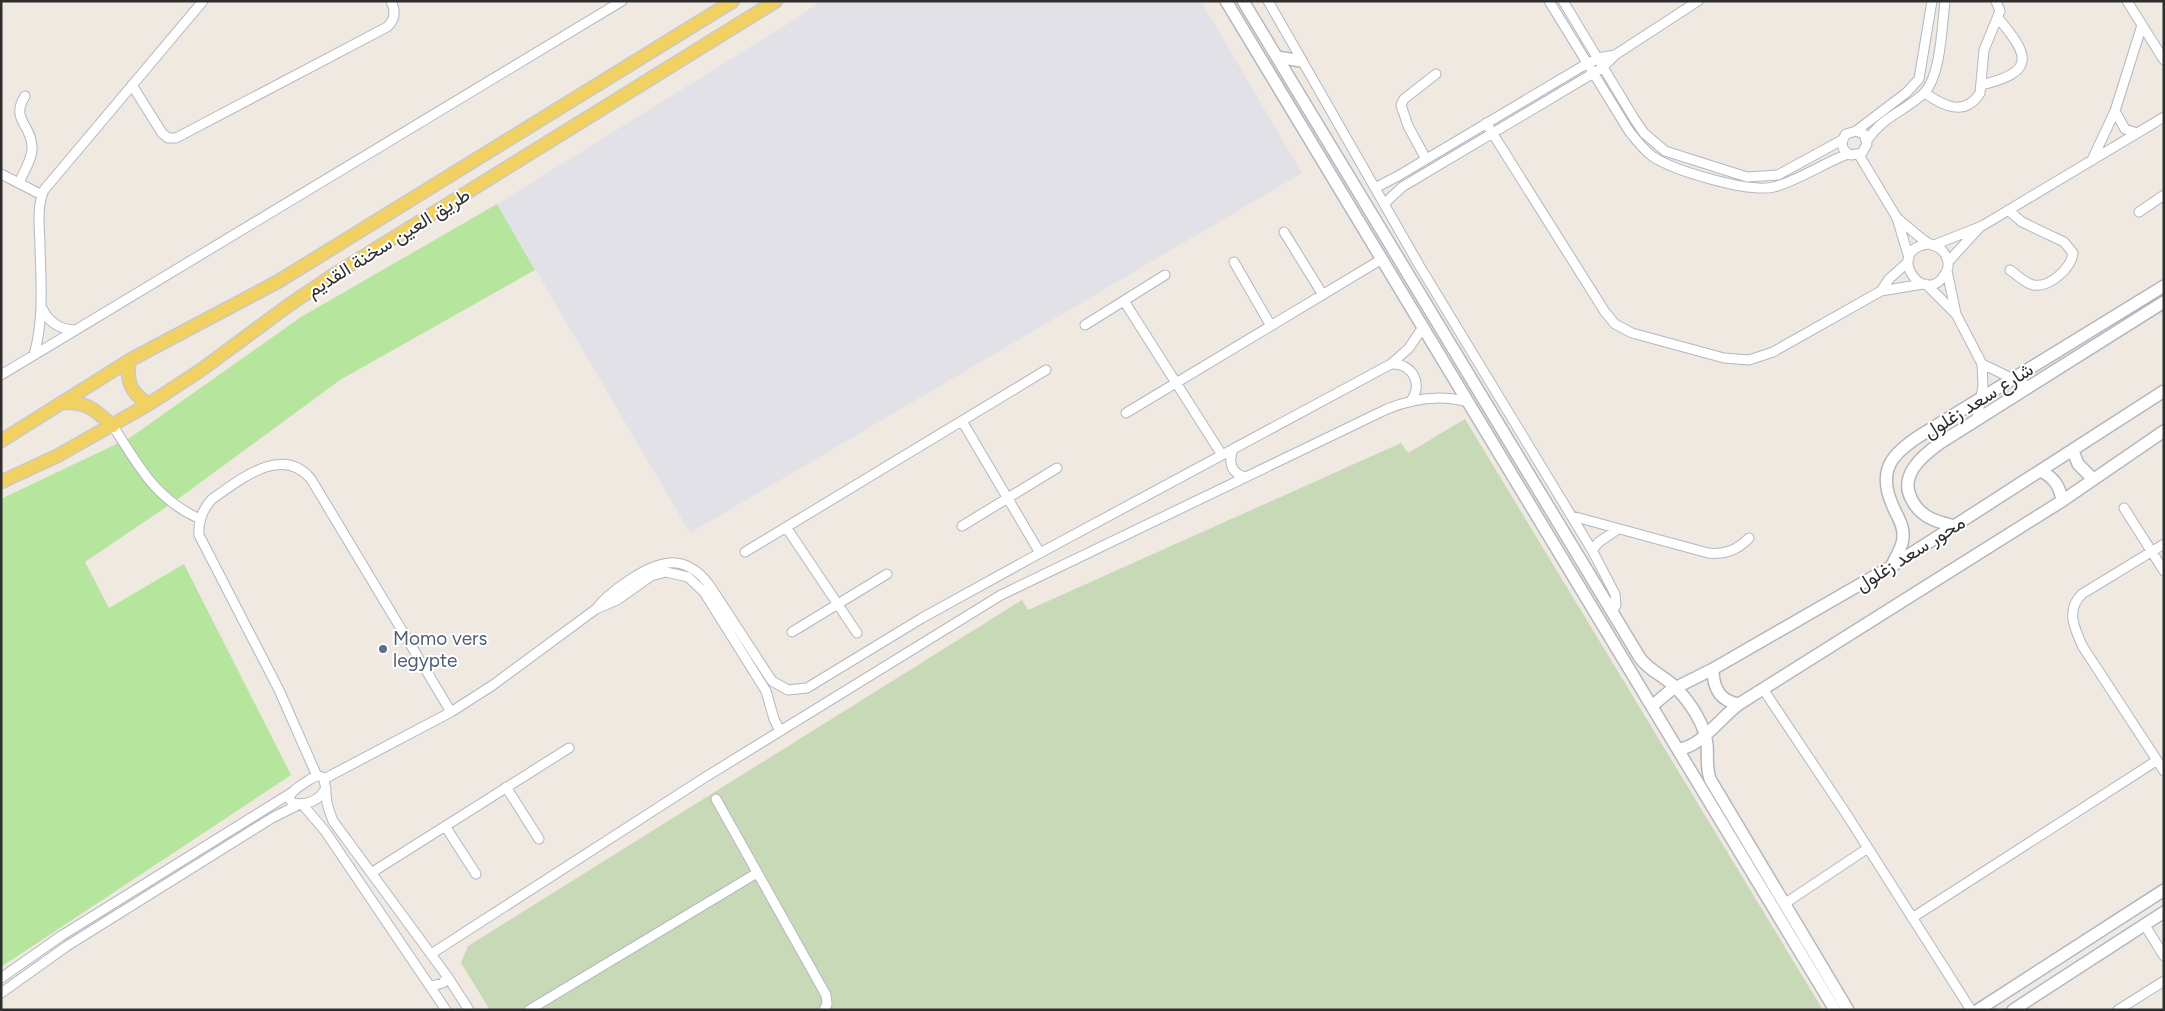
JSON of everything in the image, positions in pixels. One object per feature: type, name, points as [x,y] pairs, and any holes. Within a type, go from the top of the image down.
[{"type":"main road","name":"طريق العين سخنة القديم","points":[[1,441],[130,360],[259,293],[733,1]]},
{"type":"main road","name":"طريق العين سخنة القديم","points":[[1,482],[58,456],[149,404],[201,370],[332,276],[776,1]]},
{"type":"main road","points":[[1226,1],[1834,1010]]},
{"type":"main road","points":[[1243,1],[1644,662],[1677,688],[1700,722],[1705,735],[1707,767],[1710,779],[1848,1010]]},
{"type":"main road","points":[[1277,57],[1301,62]]},
{"type":"main road","name":"شارع سعد زغلول","points":[[1892,566],[1900,549],[1903,536],[1901,523],[1888,493],[1886,472],[1894,456],[1908,444],[2164,286]]},
{"type":"main road","name":"شارع سعد زغلول","points":[[1954,526],[1923,514],[1914,505],[1908,494],[1908,483],[1912,469],[1928,451],[2164,302]]},
{"type":"main road","points":[[130,360],[127,370],[128,381],[140,399],[149,404]]},
{"type":"main road","name":"محور سعد زغلول","points":[[1652,706],[1660,697],[1892,566],[2164,391]]},
{"type":"main road","points":[[58,404],[83,404],[93,409],[113,426]]},
{"type":"main road","name":"محور سعد زغلول","points":[[1678,749],[1696,744],[1739,704],[2062,501],[2164,431]]},
{"type":"main road","points":[[2073,451],[2082,470],[2093,479]]},
{"type":"main road","points":[[2041,471],[2054,480],[2058,486],[2062,501]]},
{"type":"main road","points":[[1712,669],[1717,692],[1730,703],[1739,704]]},
{"type":"main road","points":[[1978,1010],[2164,890]]},
{"type":"main road","points":[[2013,1010],[2164,912]]},
{"type":"street","points":[[34,355],[40,332],[42,308],[39,208],[42,195],[49,182],[203,1]]},
{"type":"street","points":[[132,85],[165,136],[176,138],[386,27],[392,22],[394,14],[391,1]]},
{"type":"street","points":[[1,375],[622,1]]},
{"type":"street","points":[[1268,1],[1374,188],[1592,550],[1615,594],[1616,605],[1612,611]]},
{"type":"street","points":[[1549,1],[1613,107],[1642,148],[1667,164],[1749,188],[1773,187],[1848,154],[1859,155]]},
{"type":"street","points":[[1563,1],[1602,68],[1644,133],[1654,143],[1665,151],[1747,176],[1778,175],[1842,140],[1849,132],[1856,130],[1906,93],[1919,79],[1932,1]]},
{"type":"street","points":[[1384,204],[1402,187],[1602,68],[1615,55],[1698,1]]},
{"type":"street","points":[[1859,155],[1866,147],[1867,140],[1880,124],[1925,92],[1933,79],[1945,1]]},
{"type":"street","points":[[1925,92],[1937,101],[1955,108],[1964,106],[1976,98],[1981,85],[1984,50],[2000,11],[1996,1]]},
{"type":"street","points":[[2127,1],[2164,60]]},
{"type":"street","points":[[1981,85],[2003,80],[2012,75],[2019,69],[2022,61],[2020,47],[1998,18]]},
{"type":"street","points":[[2092,160],[2115,111],[2142,26]]},
{"type":"street","points":[[1374,188],[1398,176],[1486,122],[1597,59],[1615,55]]},
{"type":"street","points":[[1426,159],[1408,126],[1401,105],[1404,99],[1436,74]]},
{"type":"street","points":[[19,183],[32,148],[32,141],[20,118],[19,110],[25,96]]},
{"type":"street","points":[[2115,111],[2125,129],[2137,133]]},
{"type":"street","points":[[1881,291],[1889,279],[1909,260],[1917,247],[1932,245],[1982,226],[2164,117]]},
{"type":"street","points":[[1486,122],[1605,312],[1615,324],[1632,333],[1724,358],[1749,360],[1773,352],[1881,291],[1941,280],[1948,267],[1982,226]]},
{"type":"street","points":[[1856,130],[1861,132],[1867,140]]},
{"type":"street","points":[[1842,140],[1842,146],[1848,154]]},
{"type":"street","points":[[1859,155],[1882,190],[1897,218],[1909,260],[1911,276],[1924,284],[1956,314]]},
{"type":"street","points":[[1704,176],[1707,165]]},
{"type":"street","points":[[1,174],[42,195]]},
{"type":"street","points":[[2139,212],[2164,195]]},
{"type":"street","points":[[2008,210],[2022,222],[2064,242],[2073,253],[2072,259],[2066,268],[2045,284],[2030,284],[2010,270]]},
{"type":"street","points":[[1897,218],[1932,245],[1942,250],[1948,267],[1956,314],[1982,364],[1981,399],[1977,419]]},
{"type":"street","points":[[1284,232],[1323,295]]},
{"type":"street","points":[[1126,413],[1382,259]]},
{"type":"street","points":[[1234,262],[1272,326]]},
{"type":"street","points":[[1085,325],[1165,275]]},
{"type":"street","points":[[1124,301],[1222,455]]},
{"type":"street","points":[[42,308],[48,319],[58,326],[76,330]]},
{"type":"street","points":[[596,610],[611,593],[650,566],[665,563],[687,567],[705,580],[767,676],[782,688],[795,690],[807,688],[922,618],[1040,552],[1391,364],[1409,348],[1423,327]]},
{"type":"street","points":[[1391,364],[1406,367],[1415,378],[1415,393],[1410,402]]},
{"type":"street","points":[[1982,364],[2030,387]]},
{"type":"street","points":[[745,552],[1046,370]]},
{"type":"street","points":[[431,954],[780,731],[1001,596],[1387,409],[1410,402],[1439,397],[1468,402]]},
{"type":"street","points":[[962,421],[1040,552]]},
{"type":"street","points":[[113,426],[141,470],[160,493],[183,512],[200,519]]},
{"type":"street","points":[[1233,449],[1230,458],[1231,466],[1237,474],[1246,477]]},
{"type":"street","points":[[452,712],[311,479],[301,469],[280,463],[266,466],[212,499],[202,512],[200,519],[199,535],[202,543],[279,690],[322,781],[334,821],[447,976],[469,1010]]},
{"type":"street","points":[[962,526],[1057,468]]},
{"type":"street","points":[[2124,508],[2164,571]]},
{"type":"street","points":[[1572,516],[1708,553],[1720,554],[1741,546],[1749,538]]},
{"type":"street","points":[[786,527],[857,633]]},
{"type":"street","points":[[1592,550],[1599,542],[1618,529]]},
{"type":"street","points":[[2164,544],[2082,594],[2074,605],[2073,612],[2075,630],[2083,647],[2164,771]]},
{"type":"street","points":[[1,978],[60,936],[292,793],[322,781],[452,712],[493,685],[596,610],[617,600],[651,576],[666,572],[688,577],[704,592],[769,698],[774,719],[780,731]]},
{"type":"street","points":[[792,632],[887,574]]},
{"type":"street","points":[[769,698],[782,688]]},
{"type":"street","points":[[1763,689],[1868,848],[1971,1010]]},
{"type":"street","points":[[371,873],[569,748]]},
{"type":"street","points":[[1912,918],[2156,760]]},
{"type":"street","points":[[1,993],[67,946],[272,818],[320,797],[322,781]]},
{"type":"street","points":[[506,787],[539,839]]},
{"type":"street","points":[[292,793],[290,801],[301,804],[325,831],[446,1010]]},
{"type":"street","points":[[716,799],[826,995],[827,1004],[824,1010]]},
{"type":"street","points":[[445,826],[476,874]]},
{"type":"street","points":[[1784,904],[1868,848]]},
{"type":"street","points":[[529,1010],[757,873]]},
{"type":"street","points":[[2144,924],[2164,956]]},
{"type":"street","points":[[409,956],[409,952],[414,945],[422,944]]},
{"type":"street","points":[[431,986],[443,983],[447,976]]},
{"type":"street","points":[[2118,1010],[2164,981]]},
{"type":"shaded area","points":[[821,1],[1201,1],[1302,173],[690,533],[497,204],[794,20]]},
{"type":"green space","points":[[497,204],[535,270],[340,380],[178,499],[85,562],[109,608],[184,564],[291,775],[1,967],[1,499],[131,437],[301,317]]},
{"type":"green space","points":[[1465,419],[1823,1010],[490,1010],[461,963],[468,946],[1022,600],[1028,610],[1401,443],[1408,453]]},
{"type":"place","name":"Momo vers legypte","points":[[383,649]]}]
